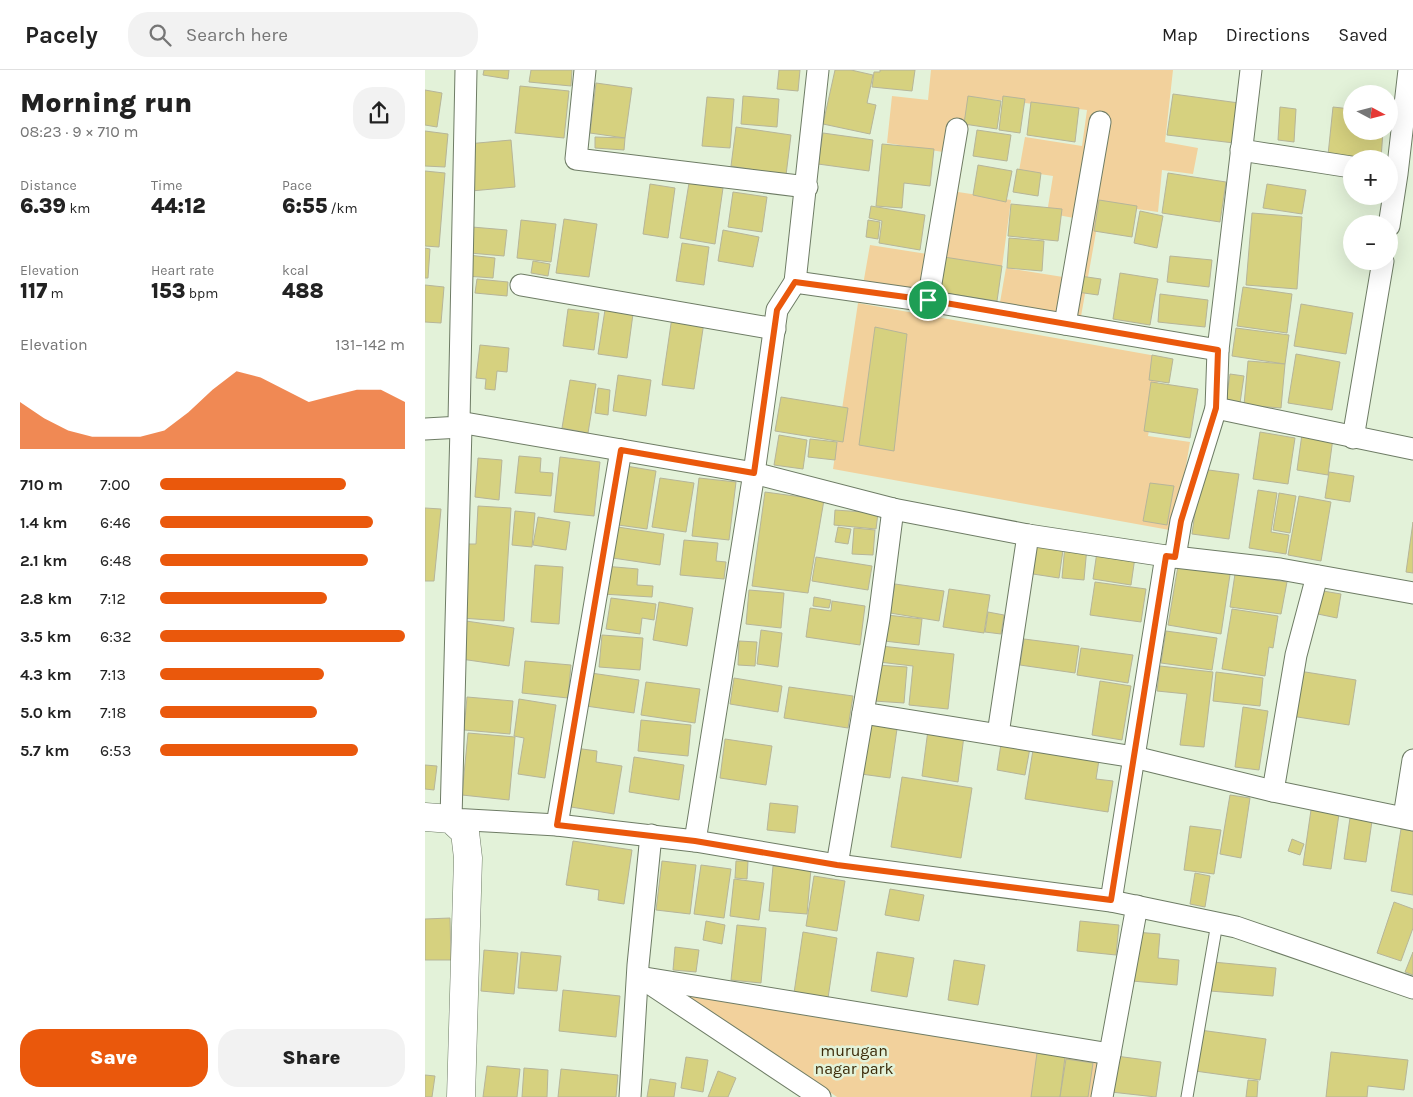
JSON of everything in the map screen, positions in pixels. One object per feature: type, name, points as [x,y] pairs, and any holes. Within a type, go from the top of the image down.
[{"type":"street","points":[[438,818],[460,424],[466,70]]},
{"type":"street","points":[[585,70],[576,159],[807,187]]},
{"type":"street","points":[[695,841],[754,473],[777,310],[795,282],[807,187],[818,70]]},
{"type":"street","points":[[1111,900],[1134,757],[1171,556],[1216,408],[1218,350],[1251,70]]},
{"type":"street","points":[[1391,215],[1400,175],[1409,70]]},
{"type":"street","points":[[1065,324],[1100,122]]},
{"type":"street","points":[[928,300],[957,129]]},
{"type":"street","points":[[1241,150],[1343,166]]},
{"type":"street","points":[[1353,438],[1381,270]]},
{"type":"street","points":[[795,282],[928,300],[1218,350]]},
{"type":"street","points":[[521,284],[775,329]]},
{"type":"street","points":[[1216,408],[1413,449]]},
{"type":"street","points":[[425,429],[460,424],[621,450],[754,473],[893,509],[1028,535],[1317,576],[1413,593]]},
{"type":"street","points":[[557,825],[621,450]]},
{"type":"street","points":[[837,865],[879,619],[893,509]]},
{"type":"street","points":[[999,734],[1028,535]]},
{"type":"street","points":[[1273,791],[1296,656],[1317,576]]},
{"type":"street","points":[[863,713],[1134,757],[1273,791],[1408,819],[1413,760]]},
{"type":"street","points":[[438,818],[557,825],[651,835],[837,865],[1111,900],[1236,927],[1413,988]]},
{"type":"street","points":[[438,818],[465,832],[469,858],[461,1097]]},
{"type":"street","points":[[630,1097],[639,977],[638,965],[651,835]]},
{"type":"street","points":[[1102,1097],[1137,906]]},
{"type":"street","points":[[639,977],[1110,1054]]},
{"type":"street","points":[[639,977],[820,1097]]},
{"type":"lane","points":[[1187,1097],[1217,923]]},
{"type":"green space","points":[[931,70],[1173,70],[1165,142],[1198,148],[1193,174],[1162,170],[1158,212],[1101,204],[1080,322],[999,308],[1006,268],[1063,277],[1074,218],[1047,213],[1053,176],[1019,171],[1025,137],[1082,146],[1087,110],[973,97],[958,192],[1011,200],[1002,267],[944,259],[936,297],[863,285],[870,245],[927,254],[943,152],[887,143],[892,96],[928,100]]},
{"type":"green space","points":[[858,303],[1162,357],[1148,436],[1190,442],[1175,531],[833,469]]},
{"type":"green space","name":"murugan nagar park","points":[[685,994],[1100,1060],[1093,1097],[837,1097]]},
{"type":"building","points":[[484,70],[509,70],[508,79],[483,75]]},
{"type":"building","points":[[531,70],[572,70],[571,86],[529,82]]},
{"type":"building","points":[[779,70],[800,70],[798,91],[777,89]]},
{"type":"building","points":[[835,70],[851,70],[873,75],[867,103],[876,105],[870,134],[823,124]]},
{"type":"building","points":[[880,70],[915,70],[912,91],[872,87],[874,72],[880,72]]},
{"type":"building","points":[[596,83],[632,88],[625,138],[590,133]]},
{"type":"building","points":[[520,86],[569,91],[564,138],[515,133]]},
{"type":"building","points":[[425,90],[442,93],[437,127],[425,125]]},
{"type":"building","points":[[1173,94],[1239,103],[1234,143],[1167,135]]},
{"type":"building","points":[[743,96],[779,99],[777,127],[741,124]]},
{"type":"building","points":[[968,96],[1001,101],[997,129],[964,124]]},
{"type":"building","points":[[1003,96],[1025,99],[1020,133],[999,130]]},
{"type":"building","points":[[707,97],[734,99],[730,148],[702,146]]},
{"type":"building","points":[[1031,102],[1079,108],[1075,142],[1027,135]]},
{"type":"building","points":[[1280,107],[1296,109],[1294,142],[1278,140]]},
{"type":"building","points":[[1333,107],[1343,108],[1343,140],[1382,140],[1382,150],[1343,150],[1343,156],[1328,155]]},
{"type":"building","points":[[736,127],[791,135],[786,175],[731,166]]},
{"type":"building","points":[[977,130],[1011,135],[1007,161],[973,156]]},
{"type":"building","points":[[425,131],[448,134],[445,167],[425,166]]},
{"type":"building","points":[[823,133],[873,140],[869,171],[818,164]]},
{"type":"building","points":[[595,137],[625,138],[624,150],[595,148]]},
{"type":"building","points":[[511,140],[515,187],[471,191],[467,144]]},
{"type":"building","points":[[882,144],[934,149],[930,186],[904,183],[902,208],[876,206]]},
{"type":"building","points":[[978,165],[1012,171],[1006,202],[973,195]]},
{"type":"building","points":[[1017,169],[1041,173],[1038,196],[1013,192]]},
{"type":"building","points":[[425,171],[445,173],[439,247],[425,246]]},
{"type":"building","points":[[1168,173],[1226,182],[1220,222],[1162,213]]},
{"type":"building","points":[[689,183],[723,188],[715,244],[680,238]]},
{"type":"building","points":[[650,184],[675,188],[668,238],[643,234]]},
{"type":"building","points":[[1267,184],[1306,190],[1302,214],[1263,208]]},
{"type":"building","points":[[733,192],[767,197],[762,232],[728,227]]},
{"type":"building","points":[[1099,200],[1137,206],[1132,237],[1094,231]]},
{"type":"building","points":[[1011,204],[1062,209],[1058,241],[1008,236]]},
{"type":"building","points":[[871,206],[925,215],[920,250],[879,243],[882,221],[869,218]]},
{"type":"building","points":[[1140,211],[1163,216],[1157,248],[1134,243]]},
{"type":"building","points":[[1252,213],[1302,217],[1297,289],[1246,285]]},
{"type":"building","points":[[564,219],[597,224],[589,277],[556,273]]},
{"type":"building","points":[[521,220],[556,224],[551,262],[517,258]]},
{"type":"building","points":[[868,220],[880,222],[878,239],[866,237]]},
{"type":"building","points":[[472,227],[507,230],[504,256],[470,253]]},
{"type":"building","points":[[723,230],[759,237],[753,267],[718,261]]},
{"type":"building","points":[[1009,238],[1044,241],[1042,271],[1007,268]]},
{"type":"building","points":[[682,243],[709,247],[704,285],[676,281]]},
{"type":"building","points":[[425,248],[430,249],[428,278],[425,278]]},
{"type":"building","points":[[468,255],[495,258],[493,278],[466,276]]},
{"type":"building","points":[[1170,256],[1212,260],[1209,287],[1167,282]]},
{"type":"building","points":[[944,257],[1002,266],[997,301],[938,292]]},
{"type":"building","points":[[533,261],[550,264],[548,276],[531,273]]},
{"type":"building","points":[[1120,273],[1158,279],[1150,325],[1113,319]]},
{"type":"building","points":[[1080,276],[1101,279],[1098,295],[1077,292]]},
{"type":"building","points":[[477,279],[508,282],[507,296],[475,293]]},
{"type":"building","points":[[425,285],[444,287],[441,323],[425,322]]},
{"type":"building","points":[[1243,287],[1292,294],[1287,333],[1237,326]]},
{"type":"building","points":[[1160,294],[1208,300],[1205,327],[1158,322]]},
{"type":"building","points":[[1301,304],[1353,313],[1346,354],[1294,346]]},
{"type":"building","points":[[568,309],[599,313],[594,350],[563,346]]},
{"type":"building","points":[[605,310],[633,314],[627,358],[598,354]]},
{"type":"building","points":[[672,317],[704,322],[694,389],[662,385]]},
{"type":"building","points":[[875,327],[907,334],[894,451],[859,445]]},
{"type":"building","points":[[1236,328],[1289,335],[1285,364],[1232,356]]},
{"type":"building","points":[[480,345],[509,348],[507,372],[497,371],[495,390],[485,389],[486,379],[476,378]]},
{"type":"building","points":[[1296,354],[1340,362],[1332,410],[1288,403]]},
{"type":"building","points":[[1152,355],[1173,359],[1169,383],[1149,380]]},
{"type":"building","points":[[1248,361],[1285,364],[1281,408],[1244,405]]},
{"type":"building","points":[[1230,374],[1244,376],[1240,403],[1226,401]]},
{"type":"building","points":[[618,375],[651,380],[646,416],[613,411]]},
{"type":"building","points":[[570,380],[596,384],[588,433],[562,428]]},
{"type":"building","points":[[1151,382],[1198,389],[1190,438],[1144,431]]},
{"type":"building","points":[[598,388],[610,390],[608,415],[595,413]]},
{"type":"building","points":[[781,397],[848,408],[843,442],[775,431]]},
{"type":"building","points":[[1260,432],[1295,438],[1288,484],[1253,479]]},
{"type":"building","points":[[1302,434],[1333,438],[1328,475],[1297,470]]},
{"type":"building","points":[[779,435],[807,440],[803,469],[774,465]]},
{"type":"building","points":[[810,439],[837,442],[835,460],[808,457]]},
{"type":"building","points":[[519,456],[541,458],[540,472],[553,473],[551,496],[515,493]]},
{"type":"building","points":[[560,457],[600,462],[594,516],[554,512]]},
{"type":"building","points":[[478,458],[502,460],[499,500],[475,497]]},
{"type":"building","points":[[620,465],[656,471],[647,529],[611,524]]},
{"type":"building","points":[[1201,469],[1239,474],[1229,539],[1192,534]]},
{"type":"building","points":[[1329,472],[1354,476],[1350,502],[1325,498]]},
{"type":"building","points":[[660,478],[694,483],[686,532],[652,527]]},
{"type":"building","points":[[699,478],[736,482],[729,540],[692,536]]},
{"type":"building","points":[[1150,483],[1174,486],[1167,525],[1143,521]]},
{"type":"building","points":[[1258,490],[1277,493],[1271,532],[1289,535],[1286,554],[1249,548]]},
{"type":"building","points":[[765,492],[824,500],[808,593],[752,586]]},
{"type":"building","points":[[1279,493],[1296,496],[1290,533],[1273,530]]},
{"type":"building","points":[[1299,496],[1331,502],[1321,561],[1288,555]]},
{"type":"building","points":[[478,506],[511,508],[504,621],[461,618],[466,544],[476,544]]},
{"type":"building","points":[[425,508],[441,509],[434,581],[425,581]]},
{"type":"building","points":[[835,510],[878,513],[876,529],[834,525]]},
{"type":"building","points":[[515,511],[535,513],[532,547],[512,545]]},
{"type":"building","points":[[538,517],[570,522],[566,550],[533,545]]},
{"type":"building","points":[[1413,522],[1413,573],[1406,572]]},
{"type":"building","points":[[611,526],[664,534],[660,565],[606,557]]},
{"type":"building","points":[[838,527],[851,529],[848,544],[835,542]]},
{"type":"building","points":[[854,528],[875,530],[873,555],[852,554]]},
{"type":"building","points":[[1038,539],[1064,543],[1059,578],[1033,574]]},
{"type":"building","points":[[684,540],[718,543],[716,561],[726,562],[724,579],[680,575]]},
{"type":"building","points":[[1065,545],[1087,547],[1084,580],[1062,578]]},
{"type":"building","points":[[1097,552],[1135,557],[1131,585],[1093,579]]},
{"type":"building","points":[[816,557],[872,566],[868,590],[812,581]]},
{"type":"building","points":[[1179,560],[1231,568],[1221,634],[1168,625]]},
{"type":"building","points":[[535,565],[563,567],[559,624],[531,622]]},
{"type":"building","points":[[604,566],[638,569],[637,585],[653,586],[652,597],[602,594]]},
{"type":"building","points":[[1235,574],[1287,582],[1281,614],[1230,607]]},
{"type":"building","points":[[1095,582],[1146,589],[1141,622],[1090,615]]},
{"type":"building","points":[[895,584],[944,591],[939,621],[890,613]]},
{"type":"building","points":[[949,589],[990,595],[984,633],[943,627]]},
{"type":"building","points":[[749,590],[784,593],[781,628],[746,624]]},
{"type":"building","points":[[1317,590],[1341,594],[1337,618],[1313,613]]},
{"type":"building","points":[[814,597],[831,600],[829,608],[813,606]]},
{"type":"building","points":[[611,598],[656,604],[654,620],[642,618],[640,634],[606,629]]},
{"type":"building","points":[[832,601],[865,606],[860,645],[806,637],[810,608],[831,611]]},
{"type":"building","points":[[659,602],[693,608],[687,646],[653,640]]},
{"type":"building","points":[[1232,609],[1278,616],[1273,648],[1269,647],[1265,676],[1222,669]]},
{"type":"building","points":[[988,612],[1004,615],[1001,634],[985,632]]},
{"type":"building","points":[[887,615],[922,619],[919,645],[884,641]]},
{"type":"building","points":[[466,621],[514,628],[509,666],[461,659]]},
{"type":"building","points":[[761,630],[782,633],[778,667],[757,664]]},
{"type":"building","points":[[1166,631],[1217,638],[1212,670],[1161,663]]},
{"type":"building","points":[[602,635],[643,638],[640,670],[599,667]]},
{"type":"building","points":[[1024,639],[1079,646],[1075,673],[1020,665]]},
{"type":"building","points":[[739,641],[757,642],[755,666],[738,665]]},
{"type":"building","points":[[881,646],[954,654],[948,709],[909,705],[913,666],[879,662]]},
{"type":"building","points":[[1081,648],[1133,655],[1128,683],[1077,675]]},
{"type":"building","points":[[525,661],[571,665],[568,698],[522,693]]},
{"type":"building","points":[[877,665],[907,667],[904,703],[874,701]]},
{"type":"building","points":[[1160,666],[1213,672],[1204,747],[1180,745],[1187,694],[1157,691]]},
{"type":"building","points":[[1299,671],[1356,680],[1349,725],[1291,716]]},
{"type":"building","points":[[1216,672],[1263,678],[1260,706],[1213,701]]},
{"type":"building","points":[[591,673],[639,680],[634,713],[586,706]]},
{"type":"building","points":[[734,678],[782,686],[778,712],[730,704]]},
{"type":"building","points":[[1100,681],[1131,686],[1122,740],[1092,735]]},
{"type":"building","points":[[646,682],[700,689],[695,723],[641,715]]},
{"type":"building","points":[[789,687],[853,696],[848,728],[784,718]]},
{"type":"building","points":[[467,697],[513,701],[510,734],[464,730]]},
{"type":"building","points":[[519,699],[556,705],[545,778],[518,774],[524,738],[514,736]]},
{"type":"building","points":[[1243,707],[1268,711],[1259,770],[1235,767]]},
{"type":"building","points":[[869,718],[898,722],[890,778],[861,774]]},
{"type":"building","points":[[641,720],[691,725],[688,756],[638,751]]},
{"type":"building","points":[[928,730],[964,736],[958,782],[922,776]]},
{"type":"building","points":[[468,733],[515,737],[509,800],[462,795]]},
{"type":"building","points":[[725,739],[772,746],[766,785],[720,778]]},
{"type":"building","points":[[1001,744],[1030,748],[1025,775],[997,770]]},
{"type":"building","points":[[575,748],[597,751],[596,762],[622,766],[614,814],[565,806]]},
{"type":"building","points":[[1033,750],[1099,760],[1096,779],[1113,781],[1108,812],[1025,799]]},
{"type":"building","points":[[634,757],[684,765],[679,800],[629,792]]},
{"type":"building","points":[[425,765],[437,766],[434,790],[425,789]]},
{"type":"building","points":[[902,777],[972,788],[961,858],[891,847]]},
{"type":"building","points":[[1230,795],[1250,798],[1241,858],[1220,854]]},
{"type":"building","points":[[770,803],[798,806],[795,833],[767,830]]},
{"type":"building","points":[[1311,810],[1339,814],[1331,869],[1303,865]]},
{"type":"building","points":[[1350,818],[1372,821],[1366,862],[1344,859]]},
{"type":"building","points":[[1190,826],[1221,830],[1214,874],[1184,870]]},
{"type":"building","points":[[1401,829],[1413,831],[1413,895],[1391,891]]},
{"type":"building","points":[[1292,839],[1304,844],[1300,855],[1288,851]]},
{"type":"building","points":[[573,841],[632,850],[624,904],[598,900],[599,890],[566,885]]},
{"type":"building","points":[[662,861],[696,865],[690,914],[656,910]]},
{"type":"building","points":[[736,861],[748,861],[747,879],[735,878]]},
{"type":"building","points":[[701,865],[731,869],[724,918],[694,914]]},
{"type":"building","points":[[773,866],[811,869],[807,914],[769,911]]},
{"type":"building","points":[[1195,873],[1210,876],[1205,907],[1190,904]]},
{"type":"building","points":[[814,876],[845,881],[837,931],[806,926]]},
{"type":"building","points":[[734,879],[764,883],[759,920],[730,916]]},
{"type":"building","points":[[890,889],[924,895],[919,921],[885,915]]},
{"type":"building","points":[[1394,902],[1413,909],[1413,928],[1401,961],[1377,953]]},
{"type":"building","points":[[450,918],[451,960],[425,960],[425,919]]},
{"type":"building","points":[[706,921],[725,925],[722,944],[703,940]]},
{"type":"building","points":[[1080,921],[1119,925],[1116,955],[1077,951]]},
{"type":"building","points":[[737,925],[766,928],[761,983],[731,980]]},
{"type":"building","points":[[803,932],[837,938],[828,998],[794,993]]},
{"type":"building","points":[[1135,932],[1160,934],[1158,958],[1179,960],[1177,985],[1132,981]]},
{"type":"building","points":[[675,947],[699,950],[696,972],[673,970]]},
{"type":"building","points":[[484,950],[518,953],[514,994],[481,991]]},
{"type":"building","points":[[521,952],[561,956],[557,991],[518,988]]},
{"type":"building","points":[[877,952],[914,958],[907,997],[871,991]]},
{"type":"building","points":[[1413,952],[1413,975],[1405,972]]},
{"type":"building","points":[[954,960],[985,965],[978,1005],[948,1000]]},
{"type":"building","points":[[1213,962],[1276,968],[1273,996],[1210,991]]},
{"type":"building","points":[[563,990],[620,996],[616,1037],[559,1031]]},
{"type":"building","points":[[1200,1030],[1266,1039],[1260,1080],[1195,1071]]},
{"type":"building","points":[[1331,1052],[1408,1060],[1404,1090],[1368,1086],[1367,1097],[1326,1097]]},
{"type":"building","points":[[1037,1053],[1065,1057],[1060,1097],[1031,1097]]},
{"type":"building","points":[[1116,1056],[1161,1062],[1156,1097],[1111,1092]]},
{"type":"building","points":[[686,1057],[708,1060],[703,1092],[681,1088]]},
{"type":"building","points":[[1066,1059],[1093,1063],[1088,1097],[1060,1097]]},
{"type":"building","points":[[487,1066],[520,1069],[517,1097],[483,1097]]},
{"type":"building","points":[[524,1068],[548,1070],[547,1097],[522,1097]]},
{"type":"building","points":[[561,1069],[618,1075],[616,1097],[558,1097]]},
{"type":"building","points":[[718,1071],[736,1078],[728,1097],[708,1097]]},
{"type":"building","points":[[425,1075],[435,1076],[432,1097],[425,1097]]},
{"type":"building","points":[[650,1079],[676,1083],[674,1097],[647,1097]]},
{"type":"building","points":[[1248,1080],[1258,1081],[1257,1097],[1246,1097]]},
{"type":"route","points":[[795,282],[928,300],[1218,350],[1216,408],[1181,521],[1175,557],[1166,556],[1111,900],[882,869],[837,865],[695,841],[557,825],[621,450],[754,473],[777,310],[795,282]]}]
